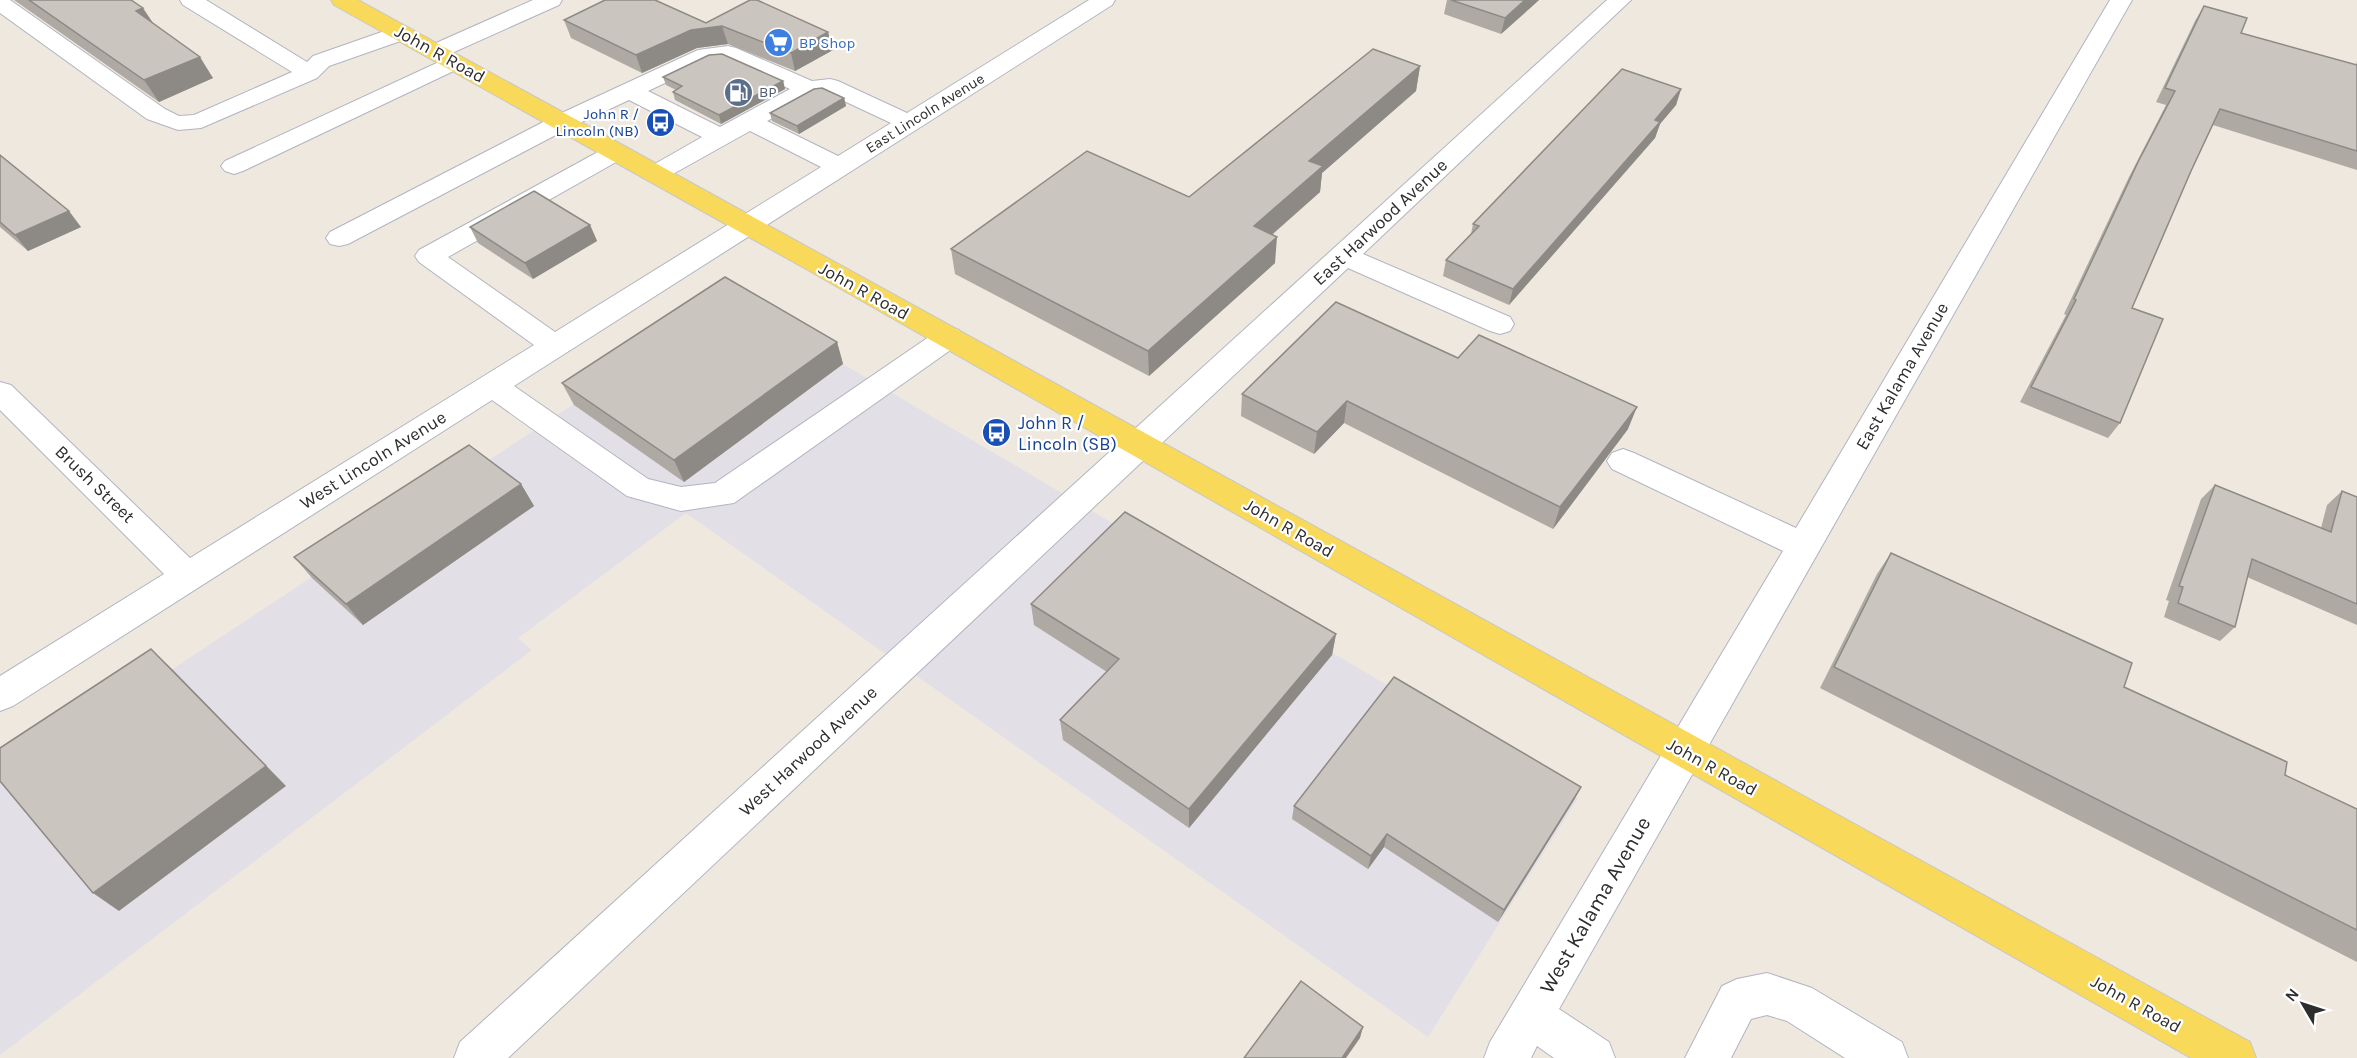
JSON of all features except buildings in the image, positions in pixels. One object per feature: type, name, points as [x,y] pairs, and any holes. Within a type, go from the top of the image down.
[{"type":"main road","name":"John R Road","points":[[342,0],[1140,444],[1684,751],[2191,1047],[2234,1058]]},
{"type":"street","points":[[191,0],[309,73]]},
{"type":"street","points":[[234,166],[551,0]]},
{"type":"street","name":"East Lincoln Avenue","points":[[746,226],[1104,0]]},
{"type":"street","name":"East Harwood Avenue","points":[[1140,444],[1620,0]]},
{"type":"street","name":"East Kalama Avenue","points":[[1684,751],[2121,0]]},
{"type":"street","points":[[0,3],[156,114],[176,124],[186,125],[201,121],[309,73],[321,61],[401,33]]},
{"type":"street","points":[[339,238],[562,122],[706,55],[728,53],[809,88]]},
{"type":"street","points":[[655,174],[809,88],[830,86],[910,123]]},
{"type":"street","points":[[630,90],[721,137]]},
{"type":"street","points":[[749,121],[841,167]]},
{"type":"street","points":[[555,346],[429,256],[616,152]]},
{"type":"street","name":"West Lincoln Avenue","points":[[0,694],[746,226]]},
{"type":"street","points":[[1344,256],[1500,324]]},
{"type":"street","points":[[492,385],[638,488],[681,499],[697,499],[723,494],[949,338]]},
{"type":"street","name":"Brush Street","points":[[0,392],[188,577]]},
{"type":"street","name":"West Harwood Avenue","points":[[476,1058],[1140,444]]},
{"type":"street","points":[[1623,461],[1804,546]]},
{"type":"street","name":"West Kalama Avenue","points":[[1506,1058],[1684,751]]},
{"type":"street","points":[[1707,1058],[1737,1001],[1767,994],[1797,1003],[1886,1058]]},
{"type":"street","points":[[1531,1016],[1593,1058]]},
{"type":"shaded area","points":[[733,299],[1578,798],[1428,1037],[686,513],[518,638],[532,650],[0,1055],[0,783]]},
{"type":"place","name":"BP Shop","points":[[778,43]]},
{"type":"place","name":"BP","points":[[738,92]]},
{"type":"place","name":"John R / Lincoln (NB)","points":[[660,123]]},
{"type":"place","name":"John R / Lincoln (SB)","points":[[997,433]]}]
